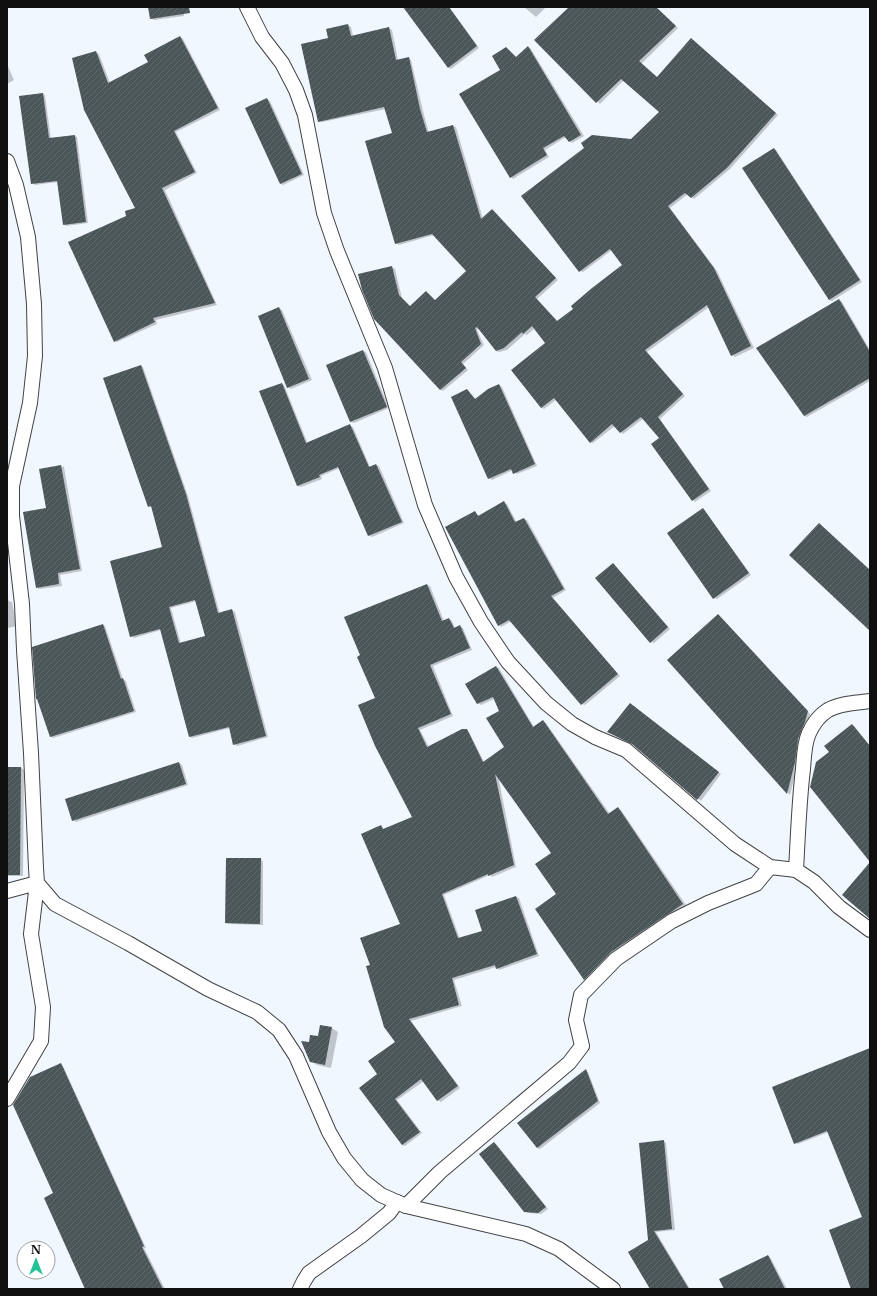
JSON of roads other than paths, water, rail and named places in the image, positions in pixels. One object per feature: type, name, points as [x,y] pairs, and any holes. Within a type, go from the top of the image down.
[{"type":"street","points":[[247,7],[262,37],[282,63],[296,90],[305,115],[324,213],[337,251],[384,368],[425,505],[456,577],[481,622],[508,662],[546,704],[572,724],[626,750],[734,844],[770,867],[796,870],[814,882],[839,907],[870,930]]},
{"type":"street","points":[[7,162],[16,184],[28,237],[34,304],[36,356],[30,403],[12,486],[12,516],[22,604],[37,883],[31,934],[43,1007],[41,1041],[7,1099]]},
{"type":"street","points":[[796,870],[799,796],[809,733],[813,724],[828,710],[837,706],[870,701]]},
{"type":"street","points":[[300,1289],[309,1273],[361,1236],[401,1204],[569,1063],[582,1046],[576,1020],[581,995],[616,958],[672,921],[708,903],[756,884],[770,867]]},
{"type":"street","points":[[7,891],[37,883]]},
{"type":"street","points":[[37,883],[55,904],[128,943],[208,989],[257,1012],[279,1030],[296,1056],[329,1132],[344,1158],[362,1180],[381,1195],[401,1204],[526,1234],[559,1249],[613,1289]]}]
